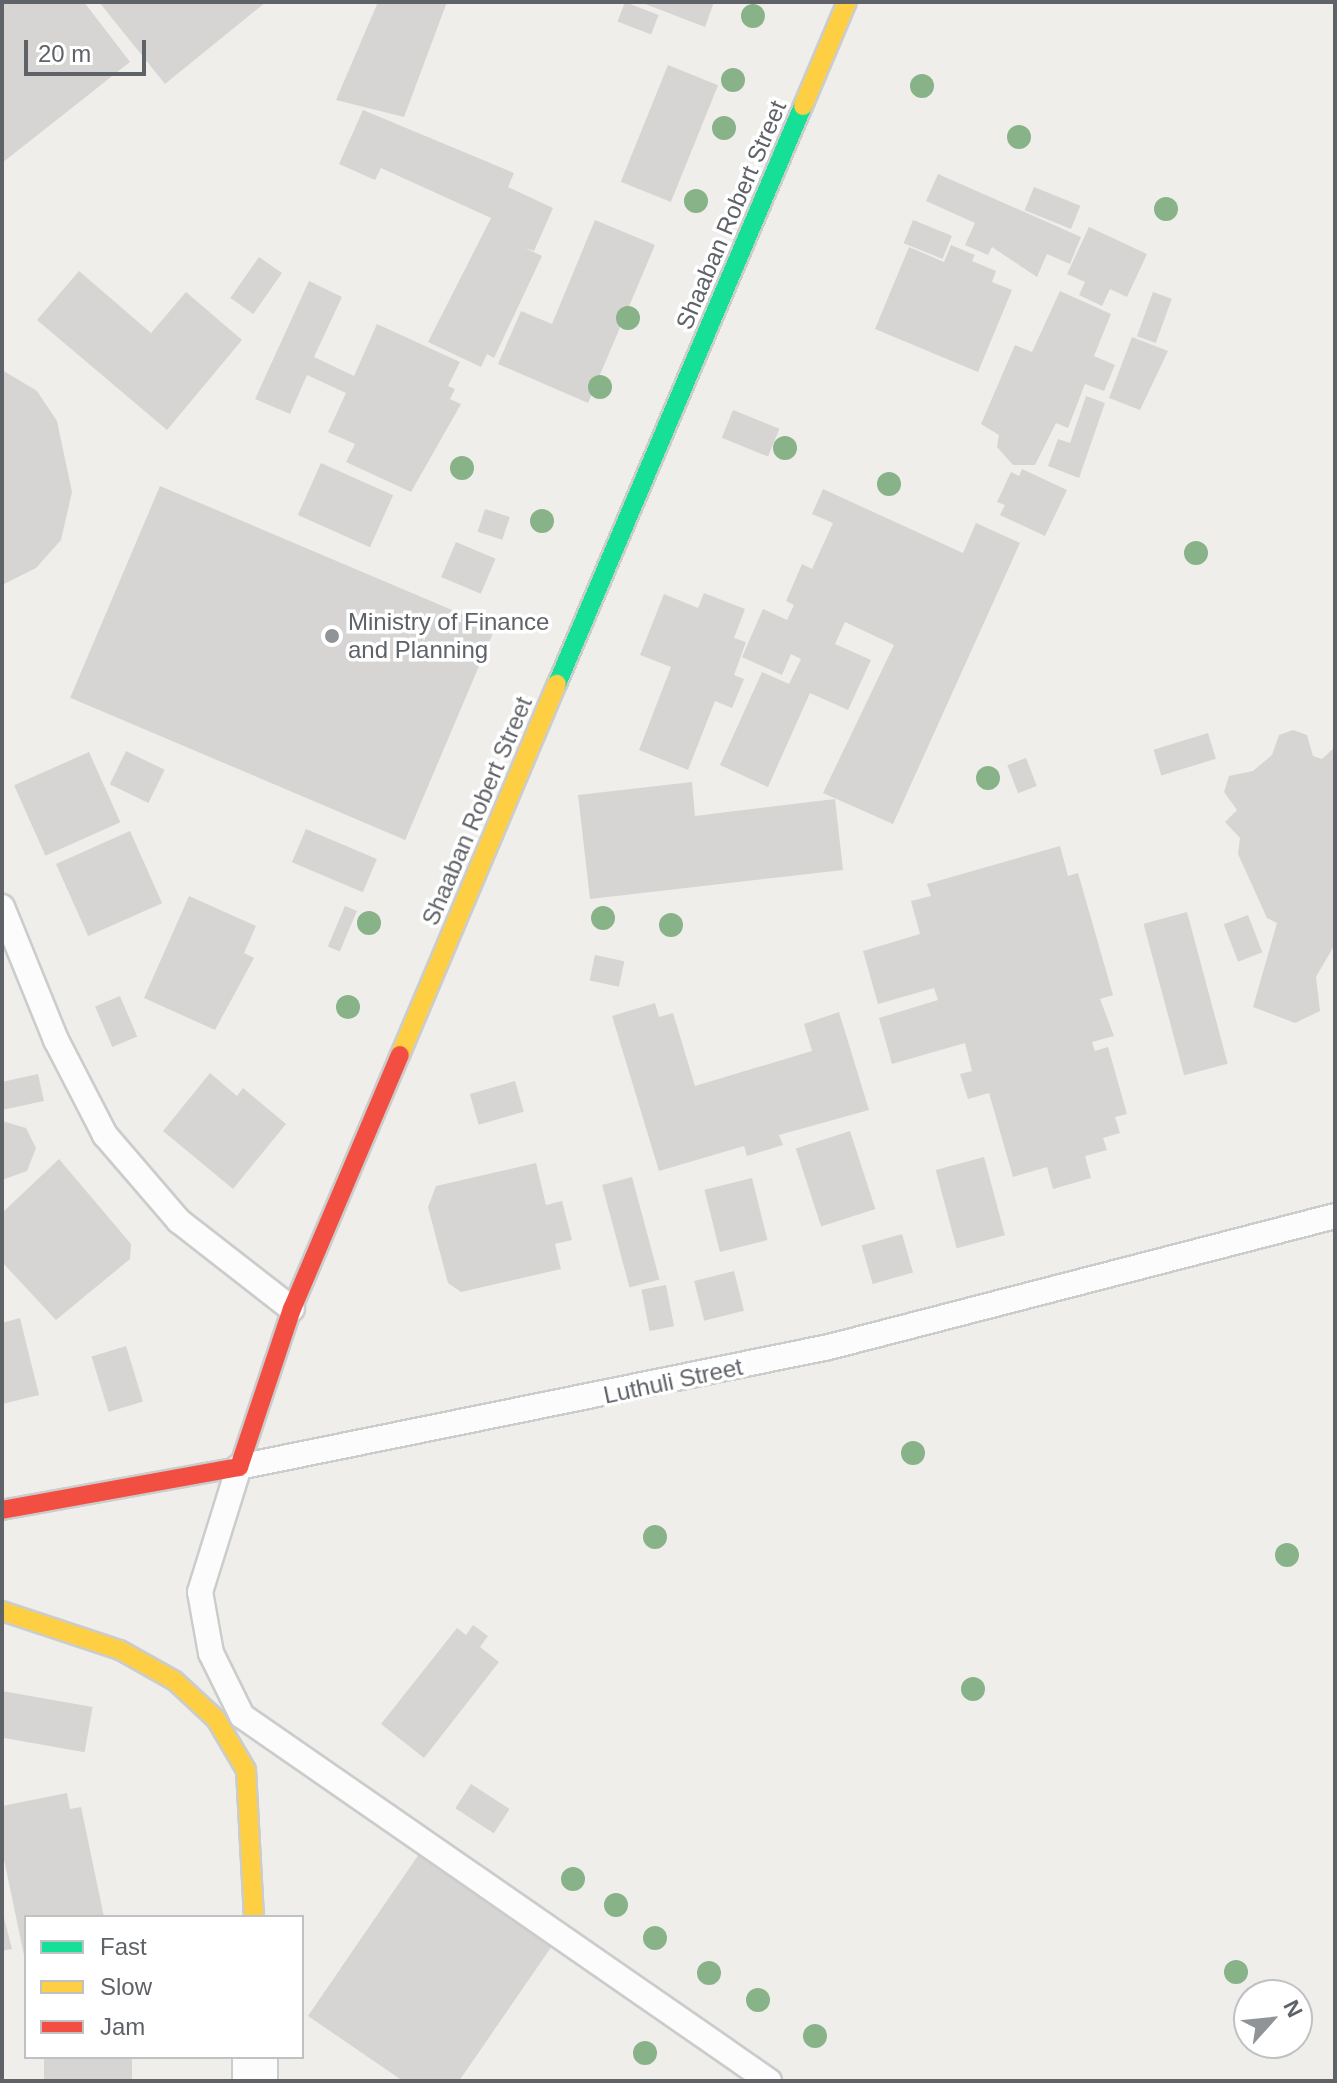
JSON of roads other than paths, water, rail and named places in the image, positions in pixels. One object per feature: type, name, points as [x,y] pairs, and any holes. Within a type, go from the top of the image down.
[{"type":"street","name":"Shaaban Robert Street","points":[[239,1467],[292,1309],[847,2]]},
{"type":"street","name":"Luthuli Street","points":[[2,1510],[239,1467]]},
{"type":"street","points":[[2,1611],[120,1650],[175,1681],[216,1719],[246,1770],[254,1915]]},
{"type":"street","points":[[255,2059],[255,2081]]},
{"type":"lane","points":[[2,907],[56,1040],[105,1135],[179,1221],[292,1309]]},
{"type":"lane","name":"Luthuli Street","points":[[239,1467],[829,1347],[1335,1216]]},
{"type":"lane","points":[[239,1467],[200,1592],[211,1653],[242,1716],[769,2081]]},
{"type":"lane","points":[[216,1719],[242,1716]]},
{"type":"lane","points":[[246,1770],[286,1749]]},
{"type":"place","name":"Ministry of Finance and Planning","points":[[332,636]]}]
